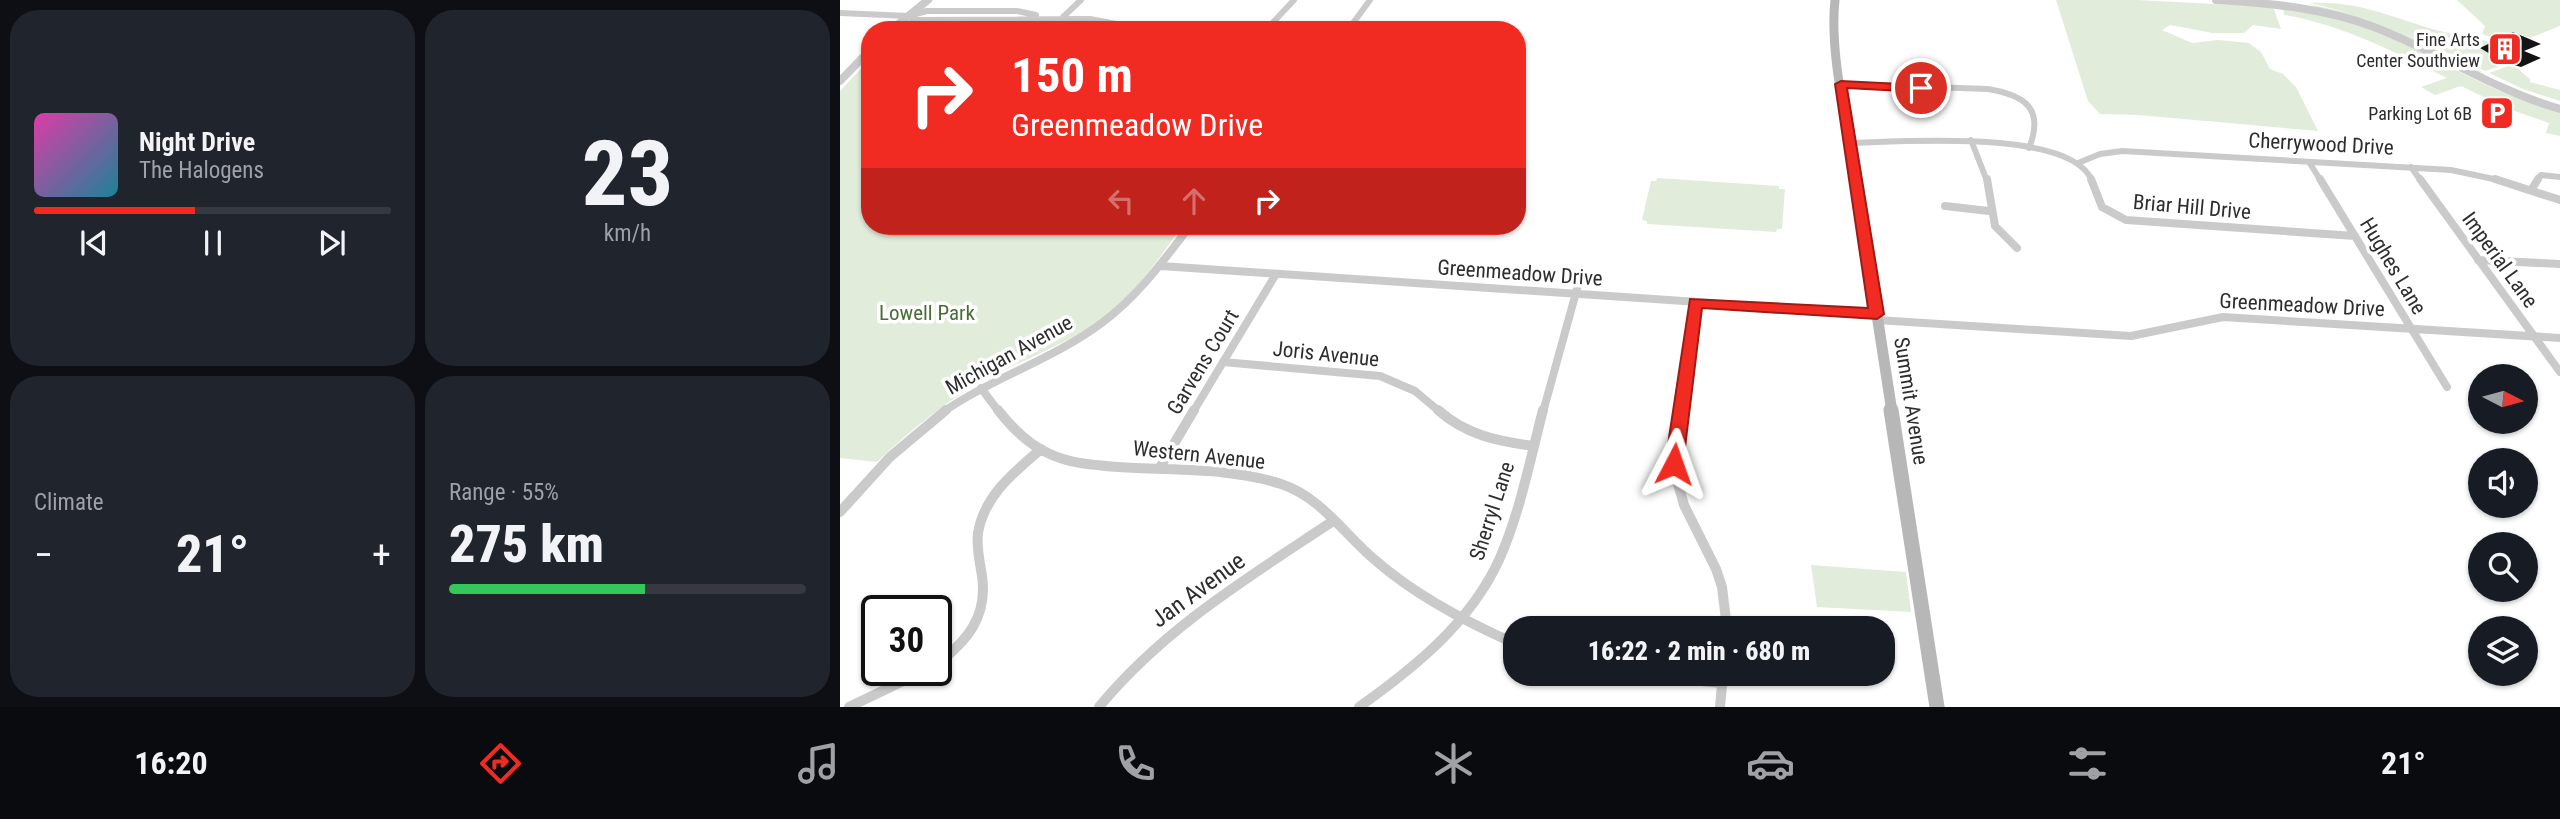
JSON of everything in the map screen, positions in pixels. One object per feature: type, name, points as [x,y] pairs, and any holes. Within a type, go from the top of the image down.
[{"type":"main road","name":"Summit Avenue","points":[[1826,0],[1833,19]]},
{"type":"main road","name":"Summit Avenue","points":[[1835,0],[1833,19],[1841,84],[1937,707]]},
{"type":"street","points":[[902,21],[928,0]]},
{"type":"street","points":[[1063,17],[1081,0]]},
{"type":"street","points":[[1274,21],[1294,0]]},
{"type":"street","points":[[1355,21],[1370,0]]},
{"type":"street","points":[[2216,0],[2287,5],[2354,20],[2395,36],[2512,93],[2560,109]]},
{"type":"street","points":[[840,13],[908,16],[914,20],[996,21],[1063,17],[1117,21]]},
{"type":"street","points":[[840,81],[861,59]]},
{"type":"street","points":[[1841,84],[1988,89],[2011,93],[2028,104],[2033,112],[2035,133],[2029,148]]},
{"type":"street","points":[[2011,93],[2020,88]]},
{"type":"street","points":[[1971,140],[1985,172],[1989,211],[1994,227],[2017,248]]},
{"type":"street","points":[[1850,143],[1996,141],[2078,163]]},
{"type":"street","name":"Cherrywood Drive","points":[[2078,163],[2100,154],[2122,151],[2411,167],[2480,175],[2560,200]]},
{"type":"street","name":"Hughes Lane","points":[[2309,162],[2447,387]]},
{"type":"street","name":"Briar Hill Drive","points":[[2078,163],[2091,176],[2102,207],[2126,220],[2355,236]]},
{"type":"street","name":"Imperial Lane","points":[[2411,167],[2560,372]]},
{"type":"street","points":[[2532,190],[2541,175],[2560,177]]},
{"type":"street","points":[[1945,206],[1989,211]]},
{"type":"street","name":"Michigan Avenue","points":[[840,512],[877,468],[907,440],[946,410],[981,388],[1048,356],[1096,327],[1130,300],[1161,266],[1183,235]]},
{"type":"street","points":[[2478,260],[2560,264]]},
{"type":"street","name":"Greenmeadow Drive","points":[[1161,266],[1696,302],[2131,336],[2156,334],[2193,320],[2213,317],[2560,338]]},
{"type":"street","name":"Garvens Court","points":[[1158,469],[1276,274]]},
{"type":"street","name":"Sherryl Lane","points":[[1359,707],[1415,666],[1462,617],[1502,555],[1580,278]]},
{"type":"street","points":[[1696,302],[1676,435],[1675,473],[1684,505],[1719,578],[1725,616]]},
{"type":"street","name":"Joris Avenue","points":[[1223,362],[1380,376],[1415,391],[1449,420],[1471,432],[1492,440],[1533,446]]},
{"type":"street","name":"Western Avenue","points":[[981,388],[1015,426],[1041,449],[1077,462],[1255,478],[1277,483],[1307,497],[1387,570],[1462,617],[1503,638]]},
{"type":"street","points":[[952,651],[967,638],[982,612],[986,596],[977,540],[986,506],[1007,478],[1041,449]]},
{"type":"street","name":"Jan Avenue","points":[[1099,707],[1126,674],[1164,639],[1333,521]]},
{"type":"street","points":[[849,707],[893,686]]},
{"type":"street","points":[[1720,707],[1722,686]]},
{"type":"green space","points":[[2056,0],[2136,0],[2273,7],[2281,29],[2253,25],[2244,33],[2213,33],[2170,25],[2162,30],[2192,43],[2218,40],[2249,43],[2261,52],[2270,69],[2283,74],[2296,87],[2318,131],[2100,114],[2088,101]]},
{"type":"green space","points":[[2457,0],[2560,0],[2560,26],[2530,38],[2513,32],[2496,39],[2482,34],[2485,26]]},
{"type":"green space","points":[[2310,3],[2361,7],[2440,31],[2493,43],[2481,49],[2492,53],[2493,60],[2503,65],[2485,71],[2398,30],[2482,72],[2479,73],[2309,4],[2354,14]]},
{"type":"green space","points":[[2283,7],[2366,27],[2490,87],[2560,112],[2560,136],[2546,133],[2549,123],[2509,109],[2461,86],[2435,95],[2421,87],[2447,78],[2348,32],[2284,15]]},
{"type":"green space","points":[[2508,66],[2517,68],[2531,80],[2529,82],[2560,90],[2560,101],[2523,89],[2489,73]]},
{"type":"green space","name":"Lowell Park","points":[[861,69],[861,235],[1175,235],[1136,287],[1102,318],[1064,341],[965,391],[919,425],[877,462],[840,458],[840,91]]},
{"type":"green space","points":[[1657,178],[1779,186],[1779,189],[1785,189],[1782,229],[1777,229],[1776,232],[1647,224],[1647,221],[1642,220],[1651,181],[1656,181]]},
{"type":"green space","points":[[1811,565],[1906,572],[1911,612],[1817,607]]},
{"type":"building","name":"Fine Arts Center Southview","points":[[2513,32],[2541,44],[2524,51],[2541,58],[2521,67],[2504,62],[2480,48]]},
{"type":"place","name":"Fine Arts Center Southview","points":[[2505,49]]},
{"type":"place","name":"Parking Lot 6B","points":[[2497,113]]},
{"type":"route","points":[[1674,464],[1696,302],[1877,314],[1841,84],[1921,88]]}]
